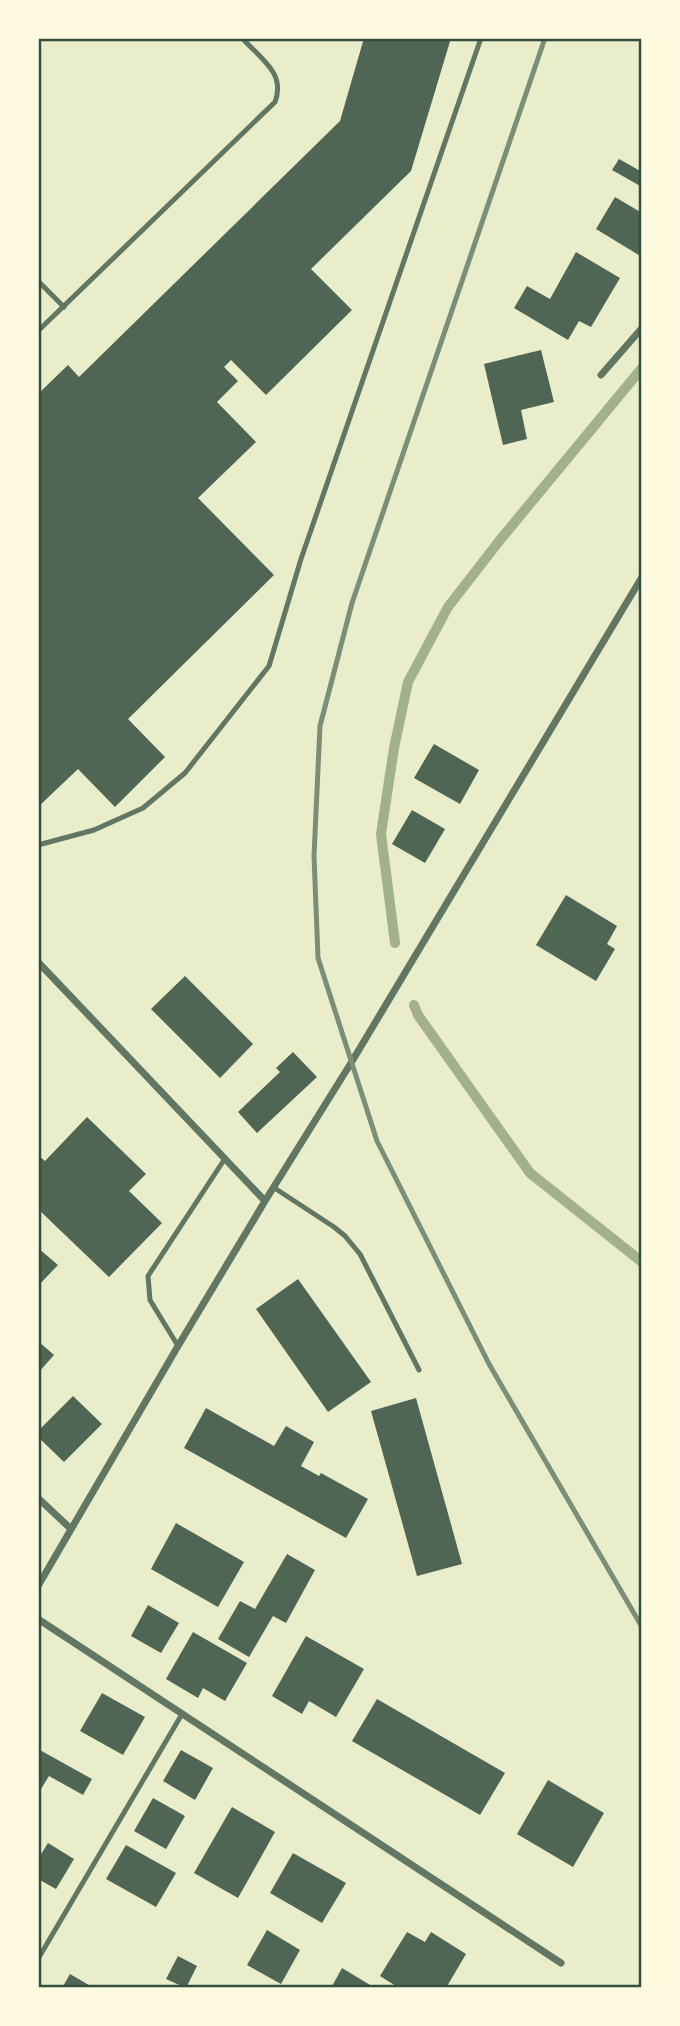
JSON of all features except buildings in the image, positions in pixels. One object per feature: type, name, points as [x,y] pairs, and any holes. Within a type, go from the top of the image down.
[{"type":"street","points":[[601,375],[642,328]]},
{"type":"street","points":[[38,1586],[273,1187],[351,1063],[642,577]]},
{"type":"street","points":[[38,962],[265,1201]]},
{"type":"street","points":[[38,1498],[71,1530]]},
{"type":"street","points":[[38,1619],[561,1963]]},
{"type":"lane","points":[[38,331],[275,102],[279,84],[276,75],[242,38]]},
{"type":"lane","points":[[38,845],[94,830],[143,808],[185,773],[270,666],[301,559],[481,38]]},
{"type":"lane","points":[[38,281],[64,307]]},
{"type":"lane","points":[[178,1346],[150,1300],[148,1276],[224,1160]]},
{"type":"lane","points":[[273,1187],[334,1227],[360,1254],[419,1370]]},
{"type":"lane","points":[[38,1959],[182,1714]]},
{"type":"waterway","points":[[395,943],[381,834],[394,748],[408,682],[448,607],[642,368]]},
{"type":"waterway","points":[[414,1005],[418,1015],[530,1173],[642,1262]]},
{"type":"railway","points":[[545,38],[352,603],[320,726],[314,856],[318,958],[377,1141],[489,1364],[642,1627]]}]
